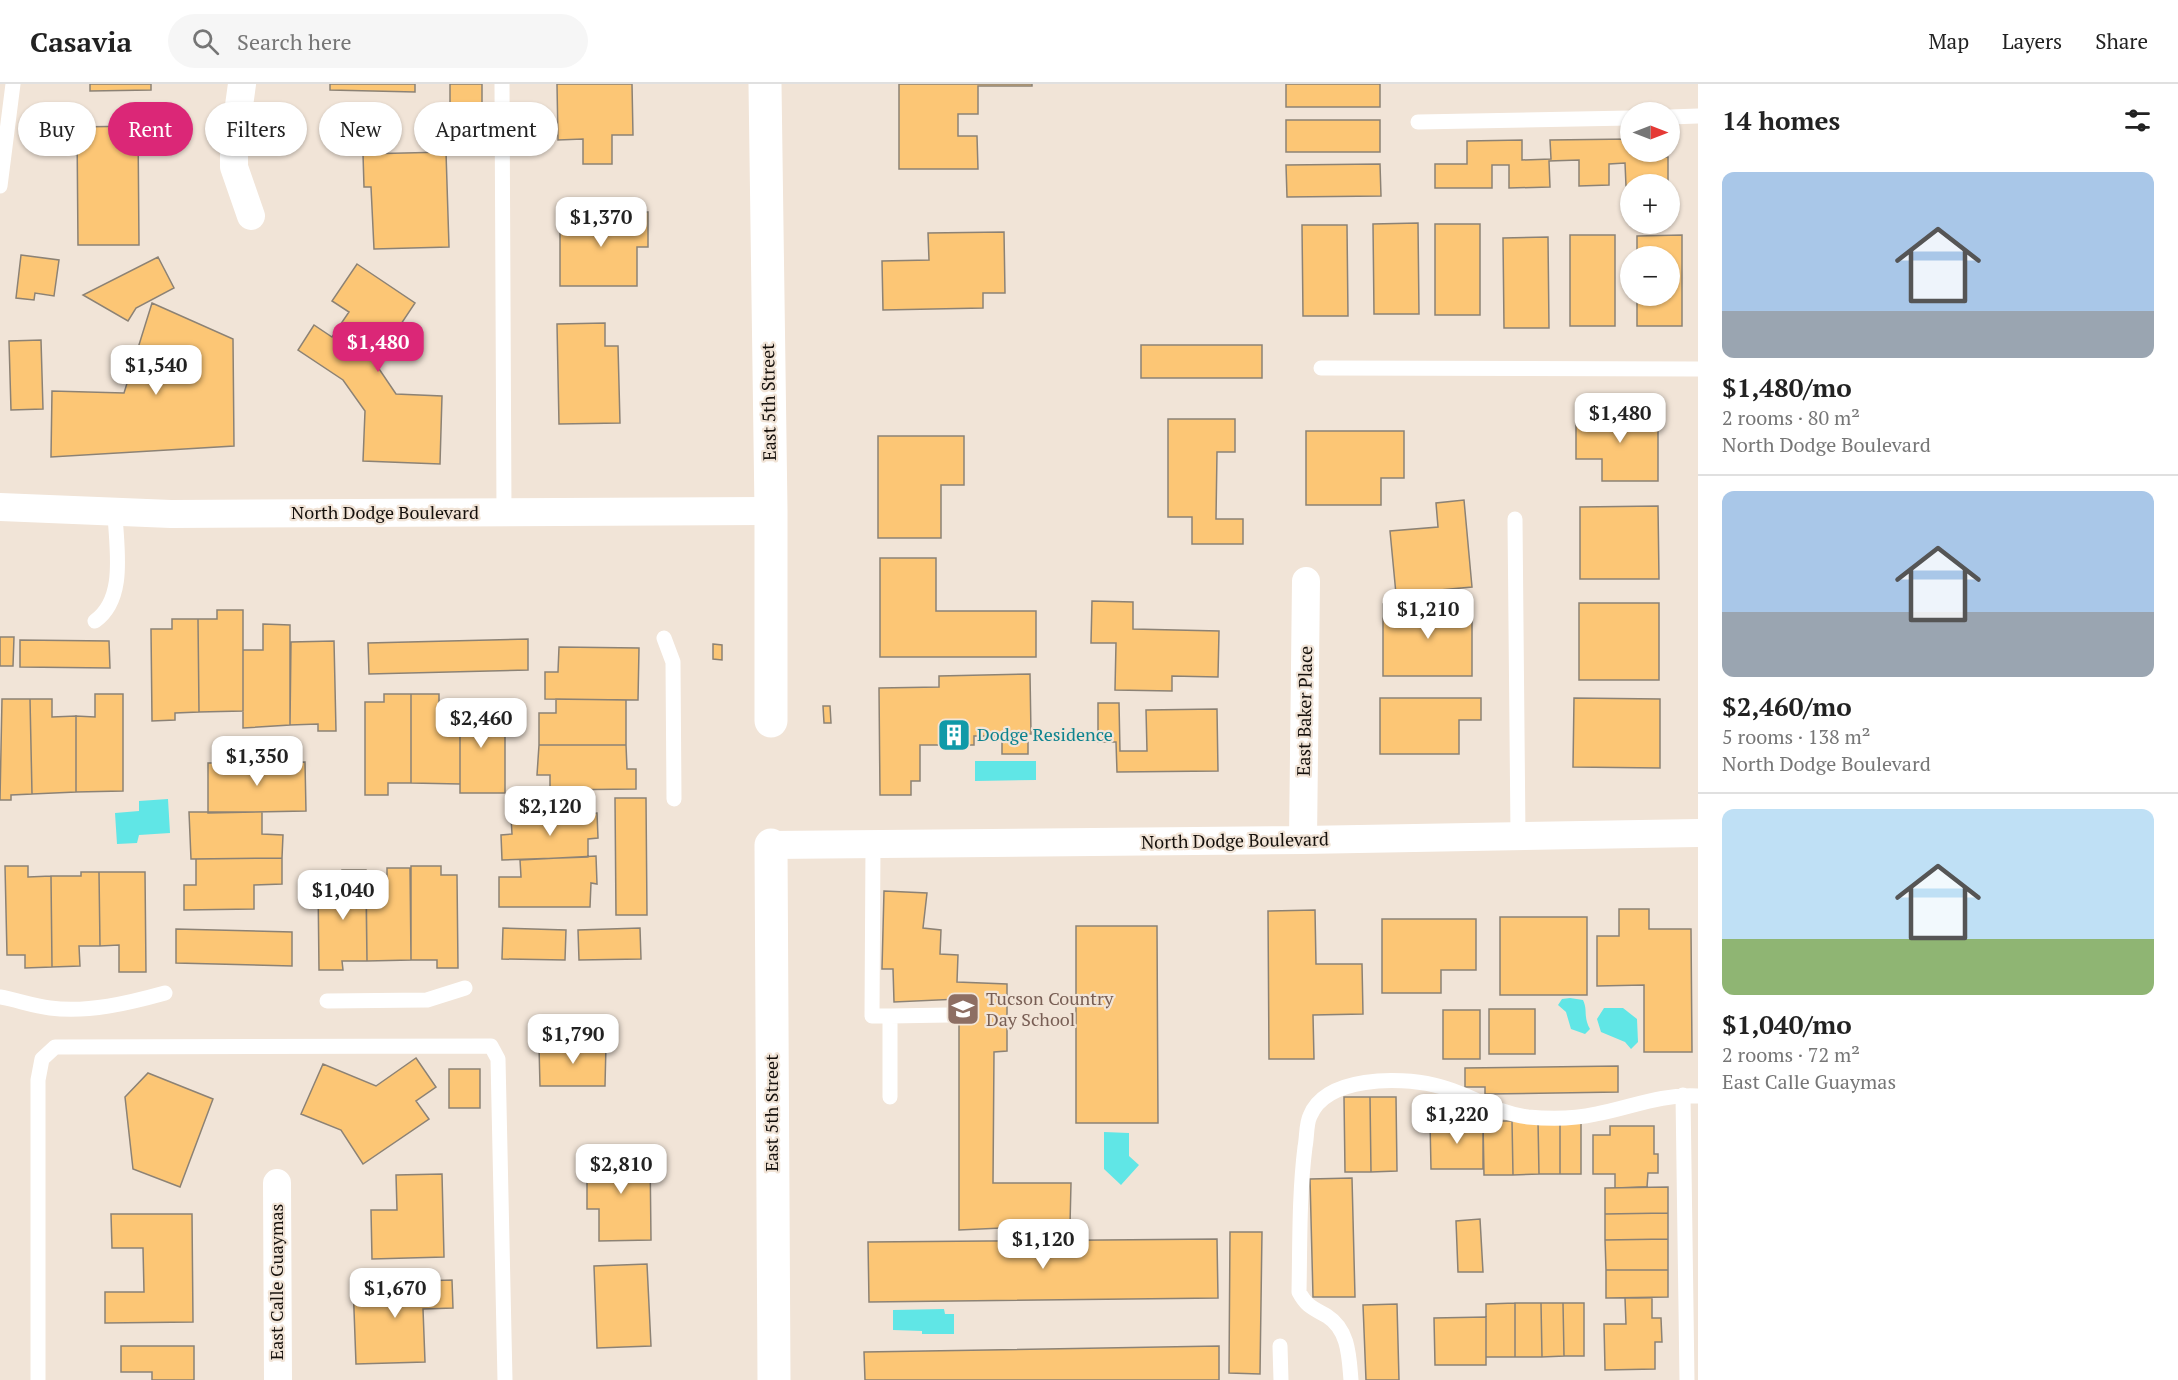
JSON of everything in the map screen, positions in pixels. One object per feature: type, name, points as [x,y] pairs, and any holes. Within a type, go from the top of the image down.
[{"type":"street","points":[[242,84],[234,142],[234,167],[251,216]]},
{"type":"street","name":"East 5th Street","points":[[765,84],[771,511],[771,721]]},
{"type":"street","name":"North Dodge Boulevard","points":[[0,507],[171,514],[771,511]]},
{"type":"street","name":"East Baker Place","points":[[1303,840],[1306,581]]},
{"type":"street","name":"North Dodge Boulevard","points":[[771,845],[1303,840],[1698,832]]},
{"type":"street","name":"East 5th Street","points":[[771,845],[774,1380]]},
{"type":"street","name":"East Calle Guaymas","points":[[276,1183],[278,1380]]},
{"type":"lane","points":[[0,186],[13,84]]},
{"type":"lane","points":[[502,84],[504,512]]},
{"type":"lane","points":[[1680,117],[1698,116]]},
{"type":"lane","points":[[1418,122],[1620,118]]},
{"type":"lane","points":[[1321,368],[1698,369]]},
{"type":"lane","points":[[95,621],[104,614],[114,598],[117,578],[115,512]]},
{"type":"lane","points":[[1515,519],[1518,836]]},
{"type":"lane","points":[[663,638],[673,662],[674,800]]},
{"type":"lane","points":[[873,844],[872,1016],[949,1015]]},
{"type":"lane","points":[[327,1001],[427,1000],[465,988]]},
{"type":"lane","points":[[0,997],[51,1008],[75,1009],[123,1004],[165,993]]},
{"type":"lane","points":[[890,1016],[890,1097]]},
{"type":"lane","points":[[38,1380],[38,1080],[42,1059],[56,1047],[491,1046],[498,1059],[505,1380]]},
{"type":"lane","points":[[1351,1380],[1348,1347],[1341,1330],[1328,1317],[1307,1307],[1299,1292],[1300,1185],[1310,1116],[1320,1102],[1341,1088],[1365,1082],[1414,1082],[1435,1085],[1478,1100],[1509,1115],[1546,1119],[1596,1114],[1652,1098],[1691,1095],[1692,1302],[1687,1380]]},
{"type":"lane","points":[[1280,1346],[1281,1380]]},
{"type":"water","points":[[975,761],[1036,761],[1036,780],[975,781]]},
{"type":"water","points":[[168,799],[170,833],[139,835],[137,843],[117,844],[115,813],[139,811],[139,801]]},
{"type":"water","points":[[1562,999],[1583,1000],[1590,1029],[1585,1034],[1571,1029],[1566,1012],[1558,1005]]},
{"type":"water","points":[[1604,1008],[1623,1008],[1637,1019],[1638,1042],[1631,1049],[1625,1042],[1601,1032],[1597,1019]]},
{"type":"water","points":[[1104,1132],[1129,1133],[1129,1156],[1139,1165],[1121,1185],[1104,1169]]},
{"type":"water","points":[[944,1309],[945,1314],[954,1314],[954,1334],[922,1334],[922,1331],[893,1330],[893,1310]]},
{"type":"building","points":[[90,84],[151,84],[151,90],[90,91]]},
{"type":"building","points":[[330,84],[415,84],[415,92],[330,90]]},
{"type":"building","points":[[450,84],[482,84],[482,102],[450,102]]},
{"type":"building","points":[[557,84],[632,84],[633,135],[612,135],[612,164],[583,164],[583,139],[558,140]]},
{"type":"building","points":[[899,84],[1032,84],[1032,86],[978,86],[978,114],[958,114],[958,136],[977,136],[978,169],[899,169]]},
{"type":"building","points":[[1286,84],[1380,84],[1380,107],[1286,107]]},
{"type":"building","points":[[1286,120],[1380,120],[1380,152],[1286,152]]},
{"type":"building","points":[[108,126],[108,156],[138,156],[139,245],[78,245],[77,156],[96,156],[96,127]]},
{"type":"building","points":[[1620,139],[1620,162],[1668,162],[1668,174],[1625,174],[1625,163],[1609,164],[1609,185],[1579,186],[1579,160],[1549,161],[1550,187],[1509,188],[1509,165],[1492,165],[1492,188],[1435,188],[1435,164],[1467,164],[1467,141],[1522,140],[1522,160],[1551,159],[1550,140]]},
{"type":"building","points":[[402,153],[414,153],[414,156],[446,156],[449,247],[374,249],[371,187],[364,187],[363,156],[402,156]]},
{"type":"building","points":[[1380,164],[1381,196],[1287,197],[1286,165]]},
{"type":"building","points":[[560,212],[648,212],[648,247],[637,247],[637,286],[560,286]]},
{"type":"building","points":[[1418,223],[1419,314],[1374,314],[1373,224]]},
{"type":"building","points":[[1435,224],[1480,224],[1480,315],[1435,315]]},
{"type":"building","points":[[1302,225],[1347,225],[1348,316],[1303,316]]},
{"type":"building","points":[[1004,232],[1005,293],[983,293],[983,308],[883,310],[882,261],[929,260],[928,233]]},
{"type":"building","points":[[1570,235],[1615,235],[1615,326],[1570,326]]},
{"type":"building","points":[[1682,235],[1682,326],[1637,326],[1637,306],[1680,306],[1680,246],[1637,246],[1637,236]]},
{"type":"building","points":[[1548,237],[1549,328],[1504,328],[1503,238]]},
{"type":"building","points":[[21,255],[59,260],[54,296],[35,293],[34,300],[16,298]]},
{"type":"building","points":[[158,257],[174,288],[136,308],[128,321],[83,295]]},
{"type":"building","points":[[357,264],[415,303],[375,363],[396,394],[442,396],[440,464],[363,461],[365,411],[343,380],[298,350],[314,325],[332,337],[349,312],[332,301]]},
{"type":"building","points":[[152,303],[233,339],[234,446],[51,457],[52,391],[124,393]]},
{"type":"building","points":[[605,323],[605,346],[618,346],[620,423],[559,424],[557,324]]},
{"type":"building","points":[[41,340],[43,409],[11,410],[9,341]]},
{"type":"building","points":[[1141,345],[1262,345],[1262,378],[1141,378]]},
{"type":"building","points":[[1576,413],[1658,413],[1658,481],[1602,481],[1602,459],[1576,459]]},
{"type":"building","points":[[1168,419],[1235,419],[1235,452],[1217,452],[1216,519],[1243,519],[1243,544],[1192,544],[1192,517],[1168,517]]},
{"type":"building","points":[[1306,431],[1404,431],[1404,478],[1381,478],[1381,505],[1306,505]]},
{"type":"building","points":[[878,436],[964,436],[964,485],[941,485],[941,538],[878,538]]},
{"type":"building","points":[[1464,500],[1472,587],[1396,594],[1390,531],[1438,527],[1436,503]]},
{"type":"building","points":[[1658,506],[1659,579],[1580,579],[1580,507]]},
{"type":"building","points":[[880,558],[936,558],[936,611],[1036,611],[1036,657],[880,657]]},
{"type":"building","points":[[1092,601],[1133,602],[1133,629],[1219,631],[1218,677],[1172,676],[1172,691],[1115,690],[1116,643],[1091,643]]},
{"type":"building","points":[[1579,603],[1659,603],[1659,680],[1579,680]]},
{"type":"building","points":[[1383,604],[1472,604],[1472,676],[1383,676]]},
{"type":"building","points":[[217,610],[243,610],[243,711],[199,712],[198,619],[217,619]]},
{"type":"building","points":[[172,619],[198,619],[199,712],[175,713],[175,720],[152,721],[151,629],[172,629]]},
{"type":"building","points":[[263,624],[290,625],[290,725],[243,728],[243,650],[263,650]]},
{"type":"building","points":[[0,637],[14,637],[13,666],[0,666]]},
{"type":"building","points":[[528,639],[528,670],[369,674],[368,643]]},
{"type":"building","points":[[20,640],[109,641],[110,668],[20,667]]},
{"type":"building","points":[[334,641],[336,731],[318,731],[318,724],[290,725],[291,642]]},
{"type":"building","points":[[713,644],[722,645],[722,660],[713,659]]},
{"type":"building","points":[[559,647],[639,648],[638,700],[545,699],[545,672],[558,672]]},
{"type":"building","name":"Dodge Residence","points":[[1030,674],[1031,734],[1028,734],[1028,754],[1002,754],[1002,736],[974,736],[974,745],[920,745],[920,781],[911,781],[911,795],[880,795],[879,688],[939,687],[939,676]]},
{"type":"building","points":[[95,694],[123,694],[123,791],[76,792],[76,716],[95,717]]},
{"type":"building","points":[[384,694],[411,694],[411,783],[388,783],[388,795],[365,795],[365,702],[384,702]]},
{"type":"building","points":[[411,694],[439,694],[439,711],[460,711],[460,784],[411,783]]},
{"type":"building","points":[[1380,698],[1481,698],[1481,720],[1459,720],[1459,754],[1380,754]]},
{"type":"building","points":[[1574,698],[1660,699],[1660,768],[1573,767]]},
{"type":"building","points":[[2,699],[30,699],[32,794],[11,795],[11,800],[0,800]]},
{"type":"building","points":[[30,699],[52,699],[52,717],[76,716],[76,792],[32,794]]},
{"type":"building","points":[[460,699],[487,699],[487,719],[505,719],[505,793],[460,793]]},
{"type":"building","points":[[556,699],[626,700],[626,745],[539,745],[539,713],[556,713]]},
{"type":"building","points":[[1098,703],[1119,703],[1120,751],[1147,751],[1146,710],[1217,709],[1218,771],[1117,772],[1116,742],[1098,742]]},
{"type":"building","points":[[823,706],[830,706],[831,723],[824,723]]},
{"type":"building","points":[[539,745],[626,745],[627,769],[636,769],[636,789],[550,790],[550,775],[537,775]]},
{"type":"building","points":[[305,762],[306,811],[208,813],[208,763]]},
{"type":"building","points":[[615,798],[646,798],[647,915],[616,915]]},
{"type":"building","points":[[189,812],[262,812],[262,834],[283,835],[282,858],[191,859]]},
{"type":"building","points":[[597,813],[598,838],[588,839],[588,857],[502,860],[501,835],[512,834],[511,817]]},
{"type":"building","points":[[596,856],[597,884],[591,883],[590,907],[499,907],[499,877],[521,877],[520,860]]},
{"type":"building","points":[[282,858],[282,884],[254,885],[254,909],[184,910],[184,885],[196,885],[196,859]]},
{"type":"building","points":[[5,866],[28,866],[28,877],[51,876],[52,967],[25,968],[25,955],[7,955]]},
{"type":"building","points":[[411,866],[441,866],[441,875],[457,875],[458,968],[437,968],[437,960],[411,960]]},
{"type":"building","points":[[387,868],[410,868],[411,960],[367,961],[366,889],[387,889]]},
{"type":"building","points":[[342,870],[366,870],[367,961],[342,961],[343,970],[319,970],[318,883],[342,882]]},
{"type":"building","points":[[81,872],[99,872],[100,946],[79,946],[80,966],[52,967],[51,876],[81,876]]},
{"type":"building","points":[[99,872],[145,872],[146,972],[119,972],[119,945],[100,946]]},
{"type":"building","points":[[884,891],[927,893],[923,928],[941,930],[940,954],[958,955],[957,982],[1007,984],[1007,1051],[994,1052],[993,1183],[1071,1183],[1070,1225],[959,1230],[959,999],[894,1002],[893,969],[882,969]]},
{"type":"building","points":[[1619,909],[1649,909],[1649,929],[1691,929],[1692,1052],[1644,1052],[1644,985],[1597,986],[1597,936],[1619,936]]},
{"type":"building","points":[[1315,910],[1316,964],[1362,964],[1363,1014],[1313,1015],[1314,1059],[1269,1059],[1268,911]]},
{"type":"building","points":[[1500,917],[1587,917],[1587,995],[1500,995]]},
{"type":"building","points":[[1382,919],[1476,919],[1476,970],[1441,970],[1441,993],[1382,993]]},
{"type":"building","points":[[1076,926],[1157,926],[1158,1123],[1076,1123]]},
{"type":"building","points":[[503,928],[566,930],[565,960],[502,959]]},
{"type":"building","points":[[640,928],[641,959],[579,960],[578,930]]},
{"type":"building","points":[[176,929],[292,932],[292,966],[176,963]]},
{"type":"building","points":[[1489,1009],[1535,1009],[1535,1054],[1489,1054]]},
{"type":"building","points":[[1443,1010],[1480,1010],[1480,1059],[1443,1059]]},
{"type":"building","points":[[556,1042],[606,1044],[605,1086],[540,1086],[539,1046],[556,1048]]},
{"type":"building","points":[[416,1058],[436,1087],[416,1101],[429,1119],[363,1164],[341,1130],[301,1114],[323,1064],[376,1086]]},
{"type":"building","points":[[1618,1066],[1618,1092],[1485,1094],[1485,1087],[1465,1087],[1465,1068]]},
{"type":"building","points":[[449,1069],[480,1069],[480,1108],[449,1108]]},
{"type":"building","points":[[148,1073],[213,1099],[180,1187],[133,1169],[125,1097]]},
{"type":"building","points":[[1344,1097],[1370,1097],[1371,1172],[1345,1172]]},
{"type":"building","points":[[1370,1097],[1396,1097],[1397,1171],[1371,1172]]},
{"type":"building","points":[[1483,1121],[1512,1121],[1513,1175],[1484,1175]]},
{"type":"building","points":[[1483,1121],[1483,1169],[1431,1169],[1430,1122]]},
{"type":"building","points":[[1512,1121],[1538,1121],[1539,1174],[1513,1175]]},
{"type":"building","points":[[1538,1121],[1560,1121],[1560,1174],[1539,1174]]},
{"type":"building","points":[[1560,1121],[1581,1121],[1581,1174],[1560,1174]]},
{"type":"building","points":[[1610,1126],[1654,1126],[1654,1154],[1658,1154],[1658,1173],[1648,1173],[1647,1187],[1615,1188],[1615,1174],[1593,1174],[1593,1135],[1610,1135]]},
{"type":"building","points":[[650,1151],[651,1240],[599,1241],[599,1209],[587,1209],[587,1166],[597,1166],[597,1152]]},
{"type":"building","points":[[442,1174],[444,1257],[372,1259],[371,1210],[397,1210],[396,1175]]},
{"type":"building","points":[[1352,1178],[1355,1297],[1313,1297],[1310,1179]]},
{"type":"building","points":[[1668,1187],[1668,1213],[1605,1214],[1605,1188]]},
{"type":"building","points":[[1668,1213],[1668,1239],[1605,1240],[1605,1214]]},
{"type":"building","points":[[111,1214],[192,1214],[193,1322],[105,1323],[105,1292],[144,1292],[143,1248],[112,1248]]},
{"type":"building","points":[[1480,1219],[1483,1272],[1458,1272],[1456,1221]]},
{"type":"building","points":[[1230,1232],[1262,1232],[1260,1374],[1229,1373]]},
{"type":"building","points":[[1217,1239],[1218,1298],[869,1302],[868,1242]]},
{"type":"building","points":[[1668,1239],[1668,1270],[1606,1270],[1605,1240]]},
{"type":"building","points":[[647,1264],[651,1346],[597,1348],[594,1266]]},
{"type":"building","points":[[1606,1270],[1668,1270],[1668,1297],[1606,1298]]},
{"type":"building","points":[[452,1280],[453,1308],[423,1309],[425,1362],[356,1364],[353,1283]]},
{"type":"building","points":[[1625,1298],[1652,1298],[1652,1318],[1661,1318],[1662,1342],[1655,1342],[1655,1369],[1605,1370],[1604,1324],[1626,1324]]},
{"type":"building","points":[[1515,1303],[1541,1303],[1542,1357],[1515,1357]]},
{"type":"building","points":[[1515,1303],[1515,1357],[1486,1357],[1486,1304]]},
{"type":"building","points":[[1541,1303],[1563,1303],[1564,1356],[1542,1357]]},
{"type":"building","points":[[1563,1303],[1584,1303],[1584,1356],[1564,1356]]},
{"type":"building","points":[[1397,1304],[1399,1380],[1366,1380],[1363,1305]]},
{"type":"building","points":[[1486,1317],[1486,1365],[1435,1365],[1434,1318]]},
{"type":"building","points":[[121,1346],[194,1346],[194,1380],[152,1380],[152,1372],[121,1372]]},
{"type":"building","points":[[1219,1346],[1219,1380],[865,1380],[864,1352]]},
{"type":"place","name":"Dodge Residence","points":[[954,735]]},
{"type":"place","name":"Tucson Country Day School","points":[[963,1009]]}]
